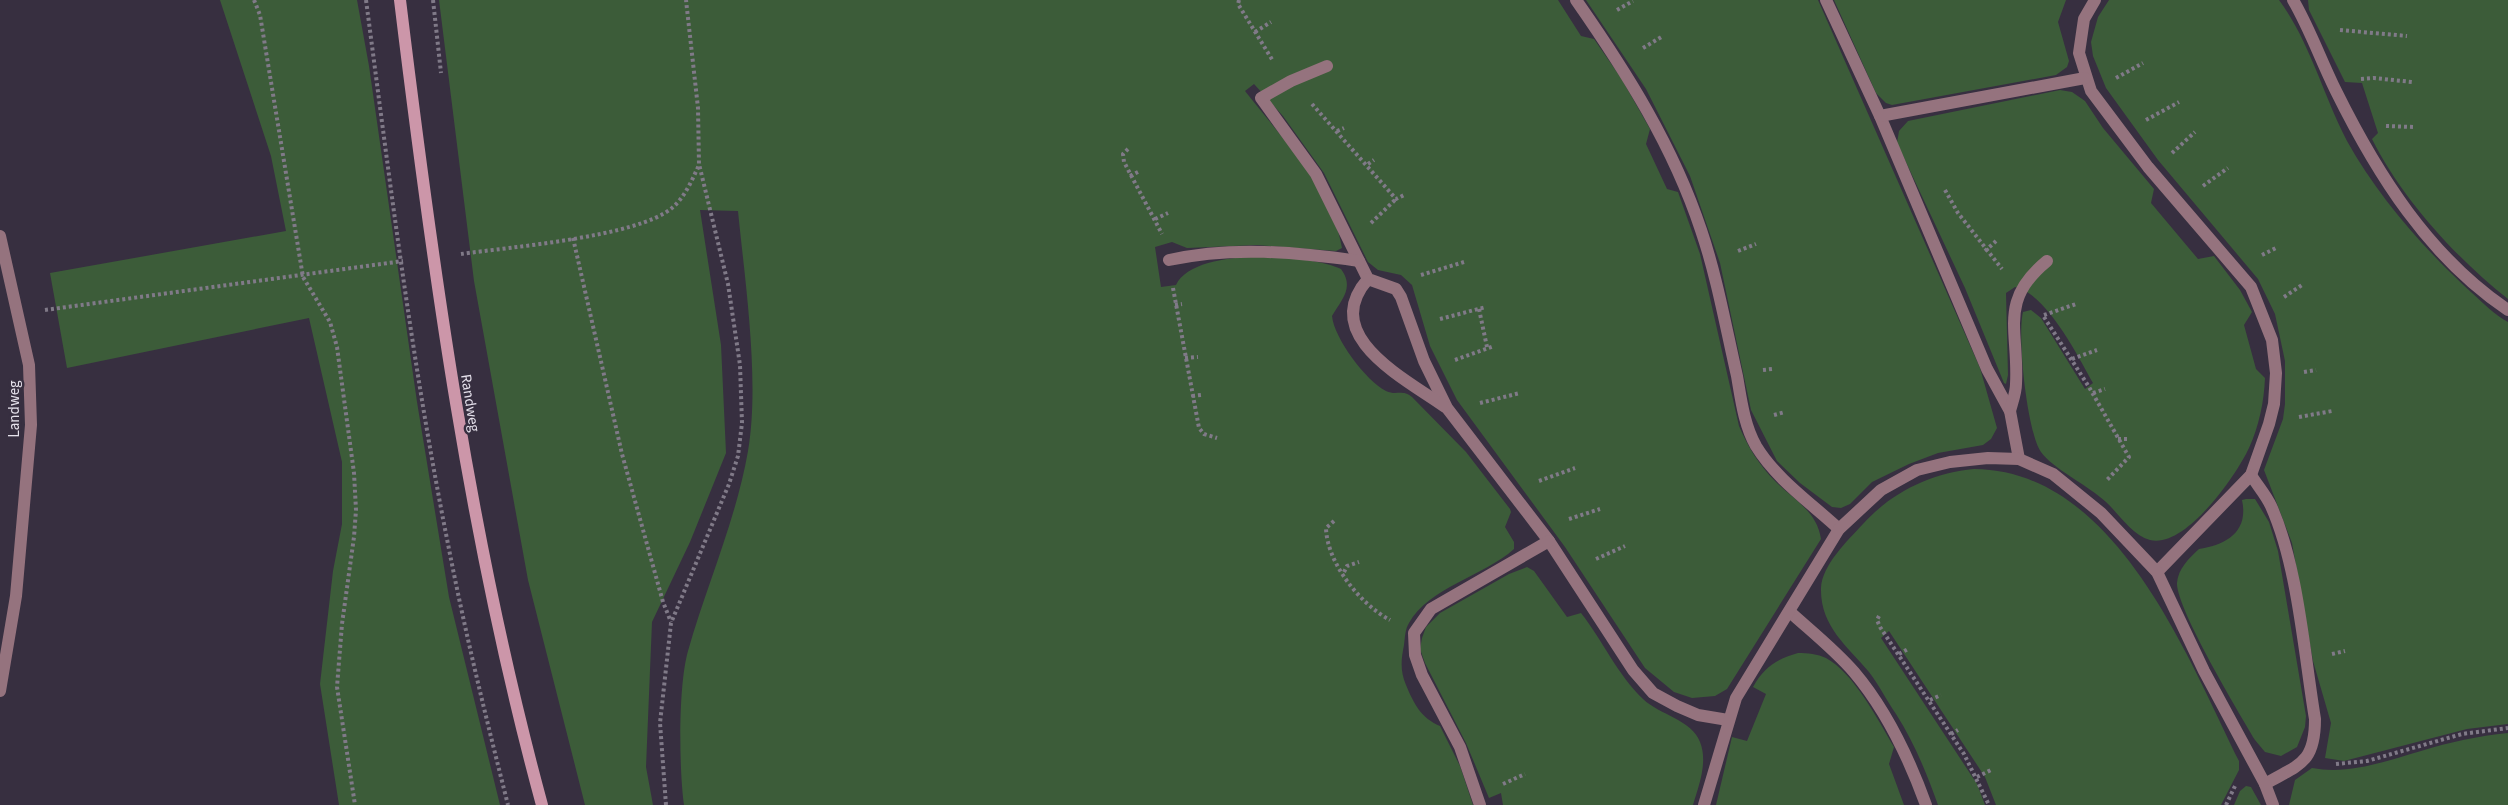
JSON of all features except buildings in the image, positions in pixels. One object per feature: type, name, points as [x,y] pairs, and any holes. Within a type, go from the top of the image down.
[{"type":"main road","name":"Randweg","points":[[400,0],[430,242],[465,466],[493,608],[542,805]]},
{"type":"street","points":[[1576,0],[1628,75],[1660,133],[1684,184],[1702,232],[1743,410],[1755,444],[1785,481],[1839,529]]},
{"type":"street","points":[[1826,0],[1880,116],[1987,369],[2010,411],[2019,459]]},
{"type":"street","points":[[2095,0],[2084,19],[2081,34],[2079,53],[2085,78],[2101,106],[2148,167],[2251,287],[2262,309],[2272,340],[2276,373],[2274,404],[2251,475],[2157,572]]},
{"type":"street","points":[[2293,0],[2334,88],[2378,172],[2412,219],[2464,274],[2508,310]]},
{"type":"street","points":[[1327,66],[1291,81],[1261,98],[1317,174],[1368,279],[1396,289],[1401,297],[1424,361],[1447,408],[1548,542],[1633,670],[1653,693],[1698,716],[1728,720]]},
{"type":"street","points":[[1880,116],[2085,78]]},
{"type":"street","name":"Landweg","points":[[0,236],[20,313],[29,365],[31,425],[16,596],[0,691]]},
{"type":"street","points":[[1169,261],[1195,255],[1292,251],[1359,261]]},
{"type":"street","points":[[2010,411],[2016,385],[2014,308],[2030,275],[2047,261]]},
{"type":"street","points":[[1368,279],[1358,291],[1352,309],[1354,322],[1363,342],[1381,363],[1447,408]]},
{"type":"street","points":[[1704,805],[1728,720],[1749,674],[1790,612],[1839,529],[1881,490],[1917,470],[1950,462],[1988,458],[2019,459],[2053,474],[2076,491],[2129,540],[2157,572],[2204,670],[2265,784],[2273,805]]},
{"type":"street","points":[[2251,475],[2270,504],[2290,567],[2315,719],[2315,743],[2310,756],[2265,784]]},
{"type":"street","points":[[1480,805],[1460,747],[1414,655],[1414,633],[1431,609],[1548,542]]},
{"type":"street","points":[[1790,612],[1845,663],[1867,688],[1901,745],[1926,805]]},
{"type":"path","points":[[254,0],[260,15],[303,277],[330,322],[337,347],[354,473],[354,537],[342,624],[337,687],[355,805]]},
{"type":"path","points":[[433,0],[442,82]]},
{"type":"path","points":[[666,805],[660,723],[671,623],[729,484],[738,456],[742,423],[740,365],[728,284],[699,164],[698,108],[686,0]]},
{"type":"path","points":[[1239,0],[1238,4],[1278,70],[1368,164],[1396,199]]},
{"type":"path","points":[[1255,32],[1271,22]]},
{"type":"path","points":[[2310,35],[2331,30],[2407,36]]},
{"type":"path","points":[[2334,88],[2374,78],[2412,82]]},
{"type":"path","points":[[1337,131],[1344,128]]},
{"type":"path","points":[[1128,149],[1123,154],[1130,176],[1160,226],[1169,261],[1175,305],[1199,428],[1204,434],[1217,438]]},
{"type":"path","points":[[1368,164],[1374,160]]},
{"type":"path","points":[[532,244],[633,226],[663,214],[686,191],[699,164]]},
{"type":"path","points":[[1130,176],[1138,172]]},
{"type":"path","points":[[1376,219],[1396,199],[1406,194]]},
{"type":"path","points":[[1155,219],[1168,213]]},
{"type":"path","points":[[573,238],[622,454],[663,602],[671,623]]},
{"type":"path","points":[[1985,250],[1996,241]]},
{"type":"path","points":[[464,250],[465,261]]},
{"type":"path","points":[[1427,273],[1464,262]]},
{"type":"path","points":[[20,313],[303,277],[332,271]]},
{"type":"path","points":[[1175,305],[1182,304]]},
{"type":"path","points":[[2043,315],[2076,304]]},
{"type":"path","points":[[1442,319],[1486,307]]},
{"type":"path","points":[[1479,309],[1487,347]]},
{"type":"path","points":[[1456,359],[1494,346]]},
{"type":"path","points":[[2072,359],[2097,350]]},
{"type":"path","points":[[1185,358],[1198,357]]},
{"type":"path","points":[[2093,393],[2105,389]]},
{"type":"path","points":[[1477,404],[1520,393]]},
{"type":"path","points":[[1192,396],[1201,395]]},
{"type":"path","points":[[2118,439],[2130,439]]},
{"type":"path","points":[[2105,482],[2129,457]]},
{"type":"path","points":[[1534,482],[1575,468]]},
{"type":"path","points":[[1566,520],[1600,509]]},
{"type":"path","points":[[1334,521],[1326,528],[1326,535],[1343,573],[1366,602],[1385,617],[1414,633]]},
{"type":"path","points":[[1343,573],[1347,566],[1359,562]]},
{"type":"path","points":[[1879,616],[1877,620],[1880,627],[1952,734],[1977,777],[1989,805]]},
{"type":"path","points":[[1899,654],[1908,650]]},
{"type":"path","points":[[1930,700],[1941,694]]},
{"type":"path","points":[[2310,756],[2326,763],[2344,765],[2462,734],[2508,728]]},
{"type":"path","points":[[1952,734],[1958,730]]},
{"type":"path","points":[[1977,777],[1993,769]]},
{"type":"green space","points":[[220,0],[357,0],[369,66],[417,402],[449,597],[500,805],[339,805],[320,684],[333,571],[342,524],[342,462],[309,318],[67,368],[50,273],[286,231],[271,156]]},
{"type":"green space","points":[[439,0],[1558,0],[1581,36],[1594,39],[1621,78],[1650,129],[1646,144],[1667,189],[1678,192],[1700,254],[1739,426],[1764,469],[1810,513],[1819,529],[1821,539],[1727,689],[1715,696],[1692,698],[1674,692],[1645,668],[1565,547],[1457,400],[1430,346],[1412,285],[1401,275],[1378,270],[1368,262],[1324,173],[1283,116],[1254,84],[1245,91],[1289,145],[1317,185],[1337,226],[1342,248],[1336,251],[1257,245],[1187,248],[1172,242],[1155,247],[1161,287],[1176,285],[1187,272],[1205,264],[1228,259],[1279,257],[1325,264],[1341,269],[1347,282],[1347,288],[1332,316],[1338,336],[1352,358],[1378,386],[1386,391],[1405,393],[1412,397],[1466,452],[1510,509],[1505,527],[1514,542],[1514,549],[1488,567],[1429,600],[1409,623],[1402,656],[1403,675],[1409,692],[1423,715],[1440,726],[1460,766],[1473,805],[684,805],[680,728],[685,666],[743,477],[751,424],[752,394],[750,331],[738,211],[700,210],[721,345],[726,453],[690,542],[652,622],[646,767],[653,805],[585,805],[528,580],[474,281]]},
{"type":"green space","points":[[1586,0],[1818,0],[1980,368],[1997,428],[1991,439],[1983,445],[1938,453],[1909,464],[1872,482],[1850,504],[1841,508],[1832,507],[1800,483],[1777,461],[1751,410],[1720,263],[1690,176],[1646,89]]},
{"type":"green space","points":[[1834,0],[2066,0],[2058,22],[2069,61],[2067,67],[2056,75],[1892,105],[1886,103],[1876,93]]},
{"type":"green space","points":[[2109,0],[2279,0],[2308,51],[2347,141],[2373,182],[2437,259],[2485,305],[2508,322],[2508,724],[2467,729],[2344,761],[2325,758],[2331,723],[2313,661],[2292,543],[2264,470],[2283,419],[2285,404],[2285,361],[2275,314],[2258,279],[2158,160],[2106,88],[2093,56],[2091,42],[2098,17]]},
{"type":"green space","points":[[2308,0],[2508,0],[2508,299],[2450,246],[2399,184],[2372,139],[2378,133],[2362,83],[2345,82],[2309,10]]},
{"type":"green space","points":[[2060,90],[2072,92],[2085,101],[2103,128],[2154,189],[2151,203],[2198,259],[2214,256],[2240,290],[2252,312],[2244,325],[2256,369],[2265,378],[2260,414],[2253,440],[2233,475],[2208,508],[2178,533],[2164,540],[2150,540],[2137,534],[2106,502],[2053,464],[2041,452],[2031,425],[2024,384],[2021,341],[2023,312],[2031,310],[2041,318],[2085,389],[2093,383],[2070,342],[2049,313],[2027,292],[2015,287],[2006,293],[2008,375],[2006,384],[2004,383],[1965,288],[1897,143],[1899,131],[1908,121]]},
{"type":"green space","points":[[1974,469],[2024,477],[2067,500],[2106,534],[2140,575],[2195,670],[2239,761],[2239,770],[2221,805],[1996,805],[1985,777],[1889,631],[1881,638],[1977,784],[1985,805],[1938,805],[1920,758],[1903,725],[1873,677],[1830,624],[1825,614],[1821,588],[1822,579],[1837,553],[1887,502],[1913,486],[1928,480]]},
{"type":"green space","points":[[2255,499],[2269,522],[2278,551],[2306,716],[2305,727],[2297,747],[2281,756],[2265,752],[2255,740],[2197,637],[2179,596],[2177,583],[2182,568],[2199,549],[2226,540],[2239,529],[2242,521],[2242,500]]},
{"type":"green space","points":[[1527,567],[1534,571],[1567,617],[1581,613],[1625,679],[1643,699],[1683,723],[1696,734],[1702,750],[1703,765],[1693,805],[1503,805],[1501,793],[1489,798],[1466,743],[1420,649],[1426,627],[1440,613],[1509,574]]},
{"type":"green space","points":[[1798,653],[1826,658],[1846,674],[1856,686],[1894,747],[1889,764],[1904,805],[1716,805],[1732,737],[1747,741],[1766,694],[1753,687],[1772,665]]},
{"type":"green space","points":[[2508,733],[2508,805],[2289,805],[2295,780],[2312,768],[2340,770],[2354,768],[2381,763],[2453,742]]},
{"type":"green space","points":[[2246,786],[2251,787],[2261,805],[2234,805],[2240,791]]}]
